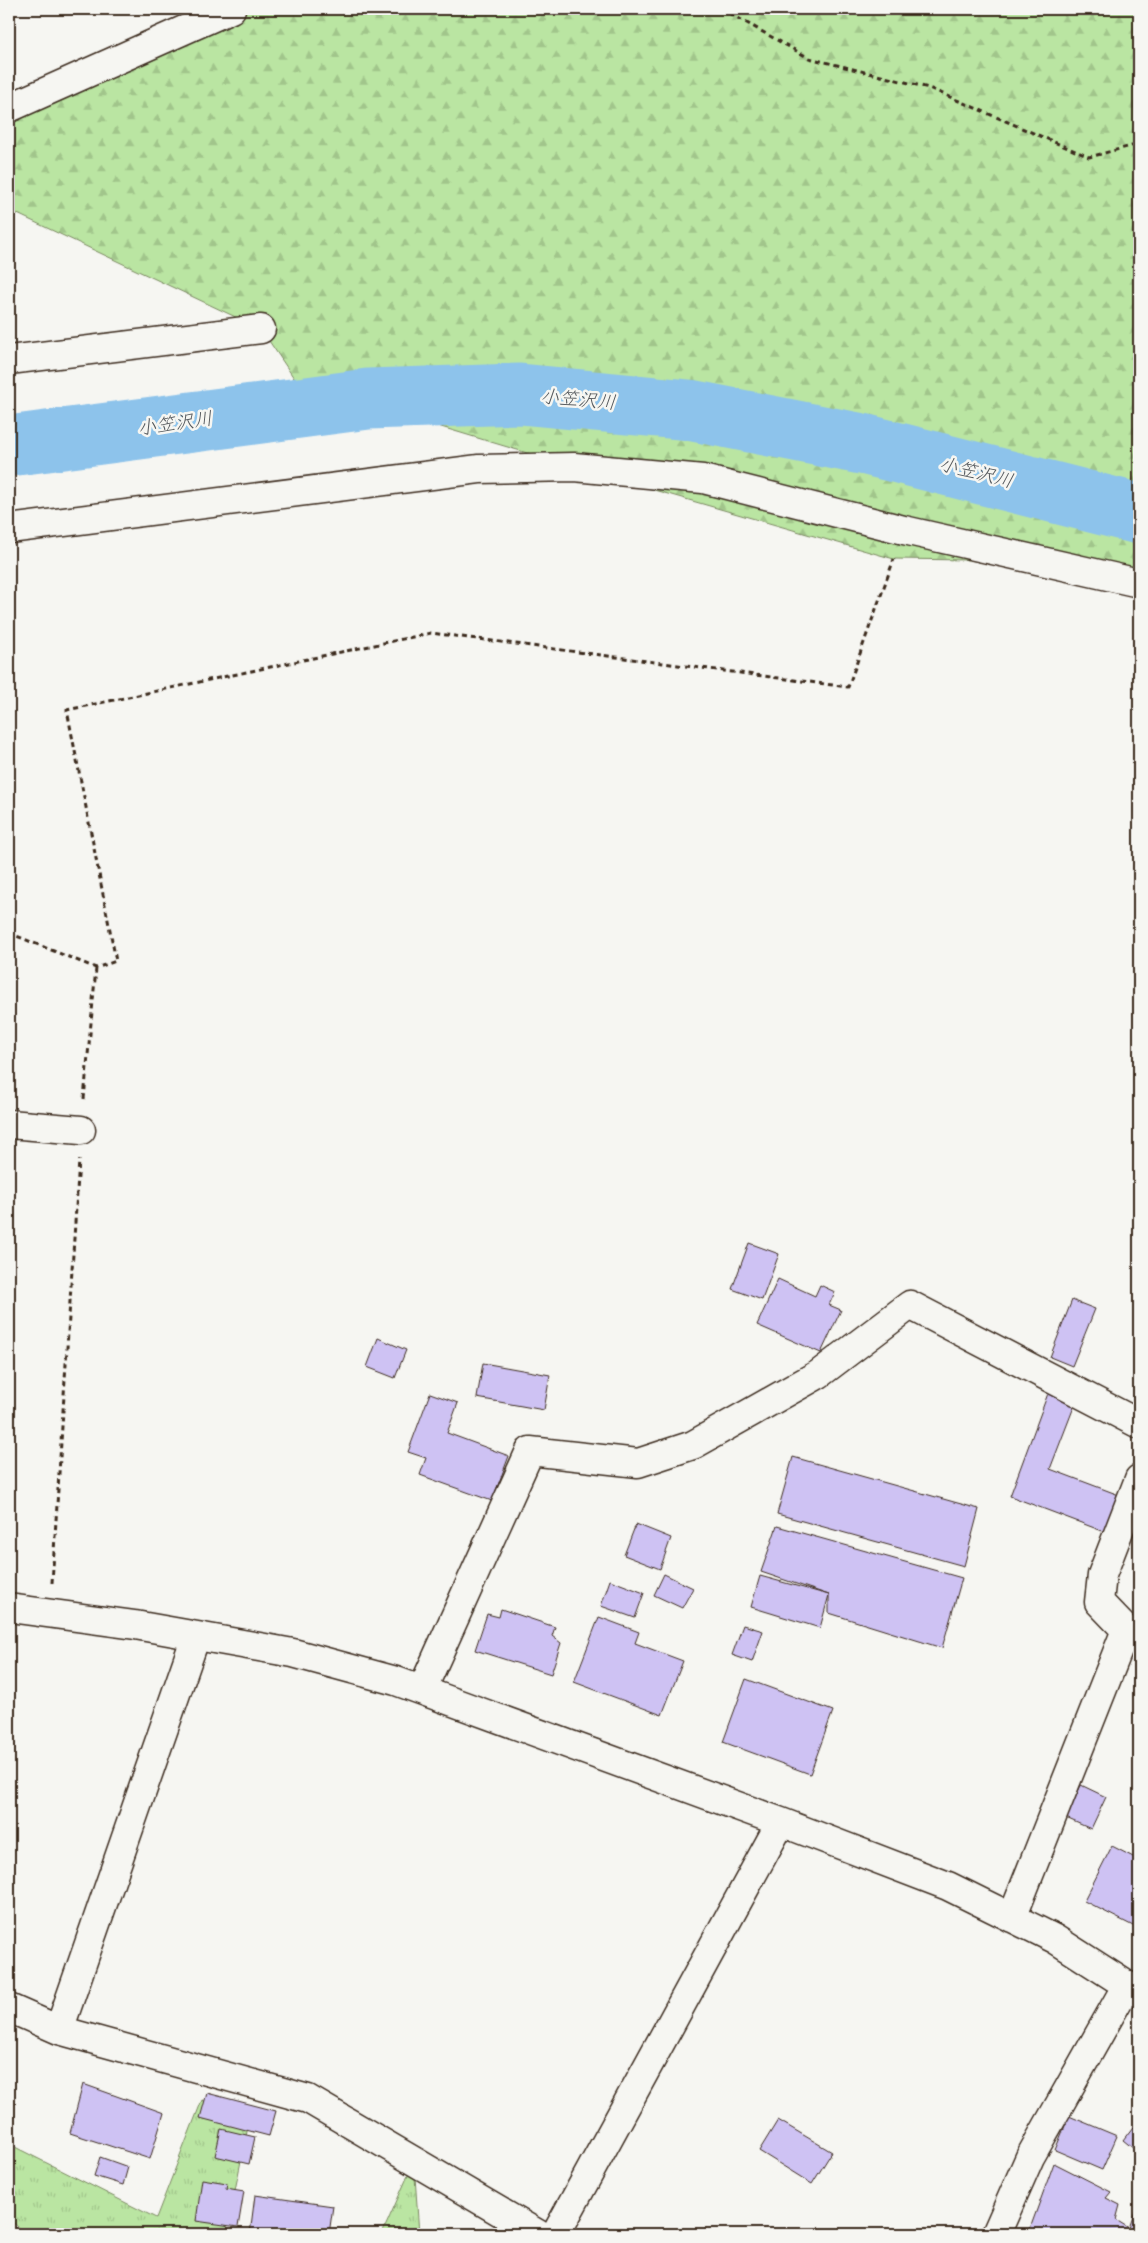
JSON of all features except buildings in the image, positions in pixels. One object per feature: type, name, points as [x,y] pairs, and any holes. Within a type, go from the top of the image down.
[{"type":"street","points":[[9,108],[231,9]]},
{"type":"street","points":[[9,360],[261,329]]},
{"type":"street","points":[[9,529],[479,469],[574,467],[703,479],[904,530],[1139,583]]},
{"type":"street","points":[[9,1124],[81,1130]]},
{"type":"street","points":[[422,1690],[530,1451],[638,1463],[693,1445],[819,1374],[910,1304],[1139,1424]]},
{"type":"street","points":[[1012,1918],[1126,1630],[1099,1602],[1102,1575],[1139,1479]]},
{"type":"street","points":[[9,1608],[196,1636],[293,1653],[396,1681],[781,1822],[948,1886],[1055,1939],[1133,1989],[1030,2157],[996,2234]]},
{"type":"street","points":[[59,2030],[196,1636]]},
{"type":"street","points":[[556,2234],[781,1822]]},
{"type":"street","points":[[9,2008],[59,2030],[308,2099],[538,2234]]},
{"type":"path","points":[[722,9],[809,58],[929,88],[1089,157],[1139,144]]},
{"type":"path","points":[[9,933],[96,968],[116,961],[67,710],[431,633],[848,687],[904,530]]},
{"type":"path","points":[[50,1614],[81,1130],[96,968]]},
{"type":"green space","points":[[224,9],[1139,9],[1139,591],[969,560],[894,559],[574,467],[298,384],[261,329],[9,210],[9,117]]},
{"type":"green space","points":[[202,2100],[250,2117],[226,2234],[26,2234],[9,2219],[9,2144],[156,2218]]},
{"type":"green space","points":[[414,2162],[419,2234],[382,2234]]},
{"type":"waterway","name":"小笠沢川","points":[[9,446],[368,399],[520,394],[689,410],[867,445],[1139,514]]}]
